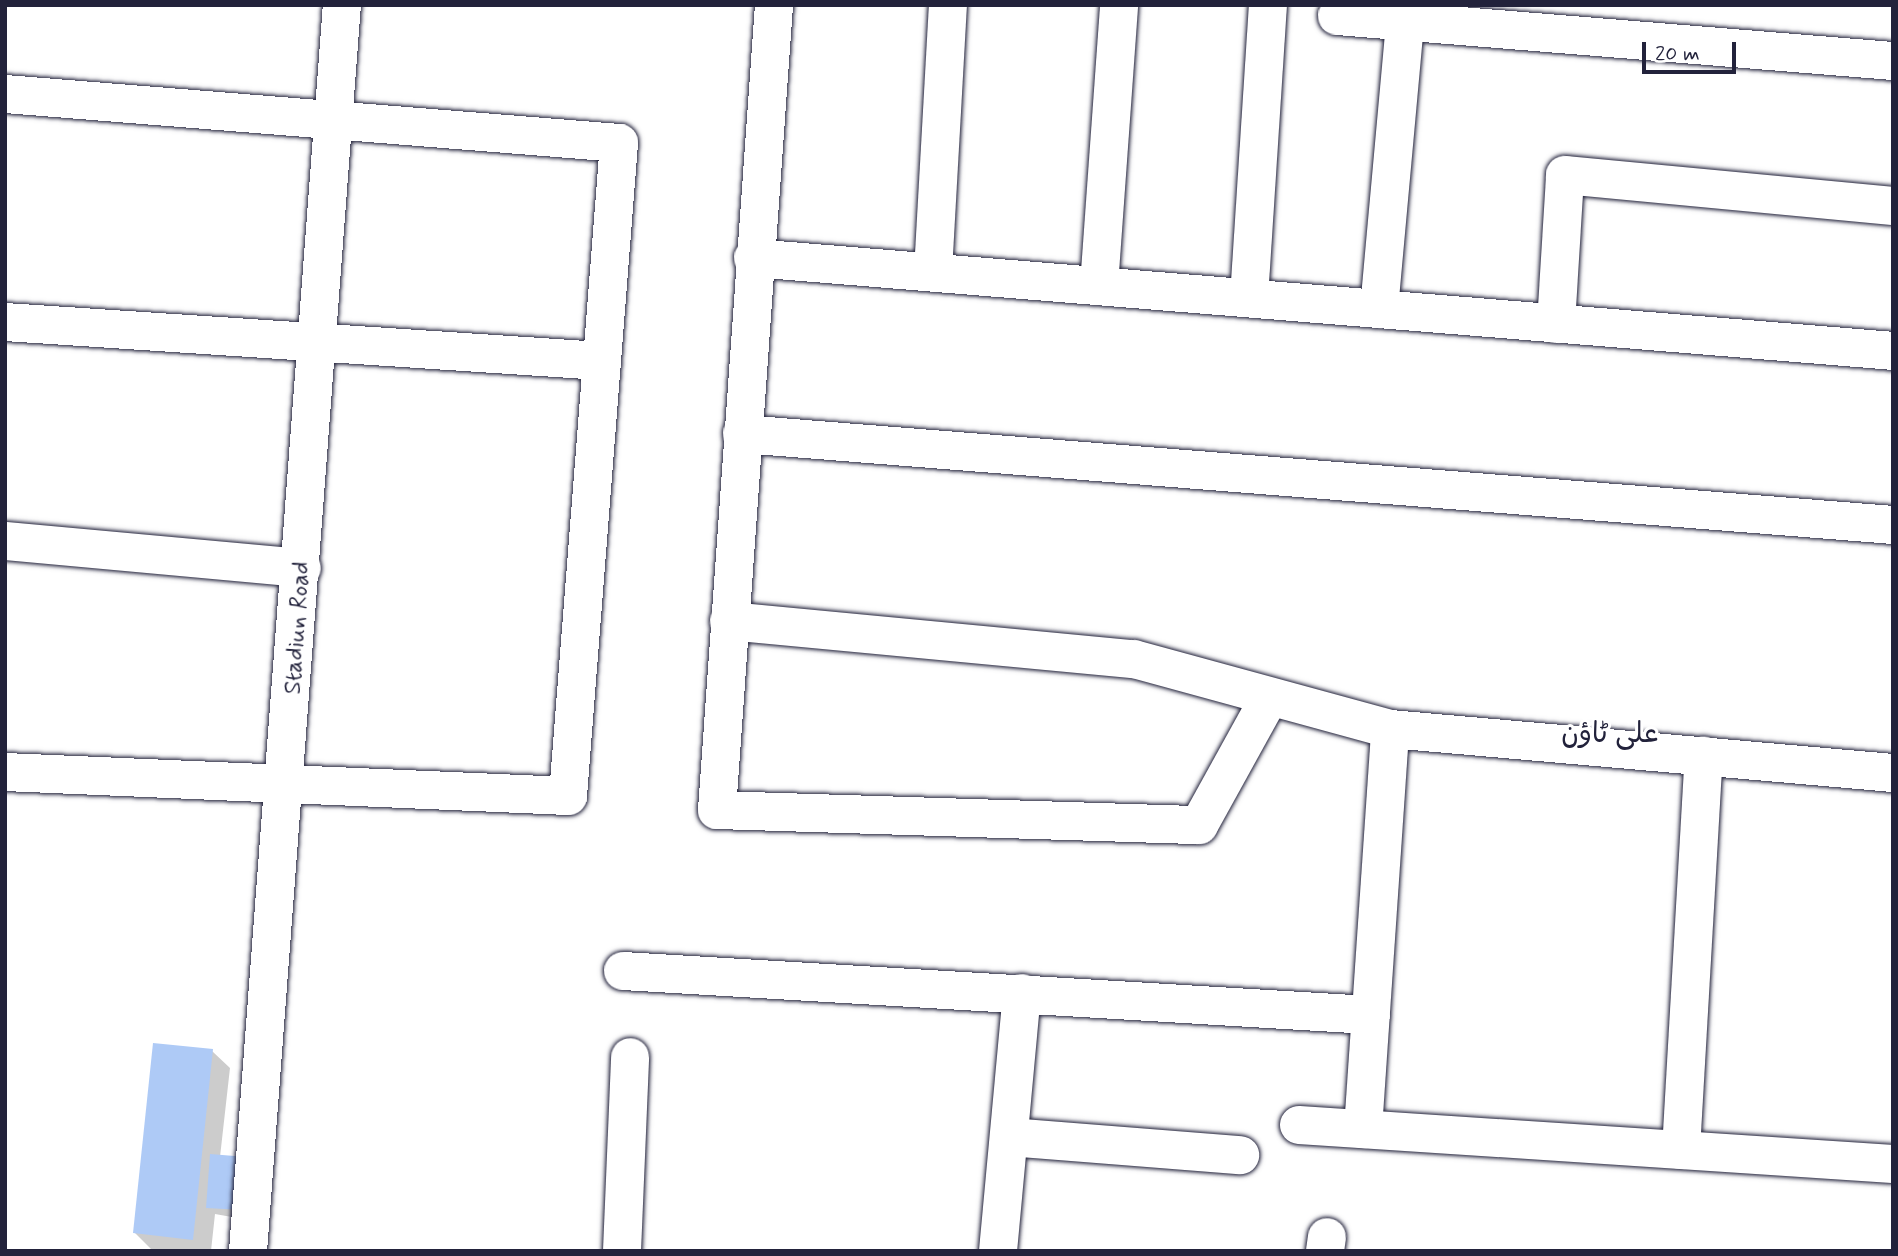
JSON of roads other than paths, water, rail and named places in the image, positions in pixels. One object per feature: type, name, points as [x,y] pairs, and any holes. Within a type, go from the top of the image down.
[{"type":"street","name":"Stadiun Road","points":[[248,1251],[287,788],[336,121],[342,5]]},
{"type":"street","points":[[774,5],[753,258],[717,810],[1199,825],[1269,698]]},
{"type":"street","points":[[933,272],[948,5]]},
{"type":"street","points":[[1099,286],[1119,5]]},
{"type":"street","points":[[1249,298],[1268,5]]},
{"type":"street","points":[[1337,16],[1893,61]]},
{"type":"street","points":[[1379,309],[1405,22]]},
{"type":"street","points":[[5,94],[619,143],[568,796],[287,788],[5,772]]},
{"type":"street","points":[[1556,324],[1565,175],[1893,206]]},
{"type":"street","points":[[753,258],[1893,351]]},
{"type":"street","points":[[5,322],[602,361]]},
{"type":"street","points":[[742,434],[1893,525]]},
{"type":"street","points":[[5,541],[302,568]]},
{"type":"street","points":[[729,621],[1134,659],[1390,729],[1893,773]]},
{"type":"street","points":[[1363,1129],[1390,729]]},
{"type":"street","points":[[1681,1150],[1704,756]]},
{"type":"street","points":[[623,971],[1371,1015]]},
{"type":"street","points":[[998,1251],[1022,993]]},
{"type":"street","points":[[622,1251],[630,1057]]},
{"type":"street","points":[[1299,1125],[1893,1164]]},
{"type":"street","points":[[1009,1137],[1240,1155]]},
{"type":"district","name":"علی ٹاؤن","points":[[1610,735]]}]
